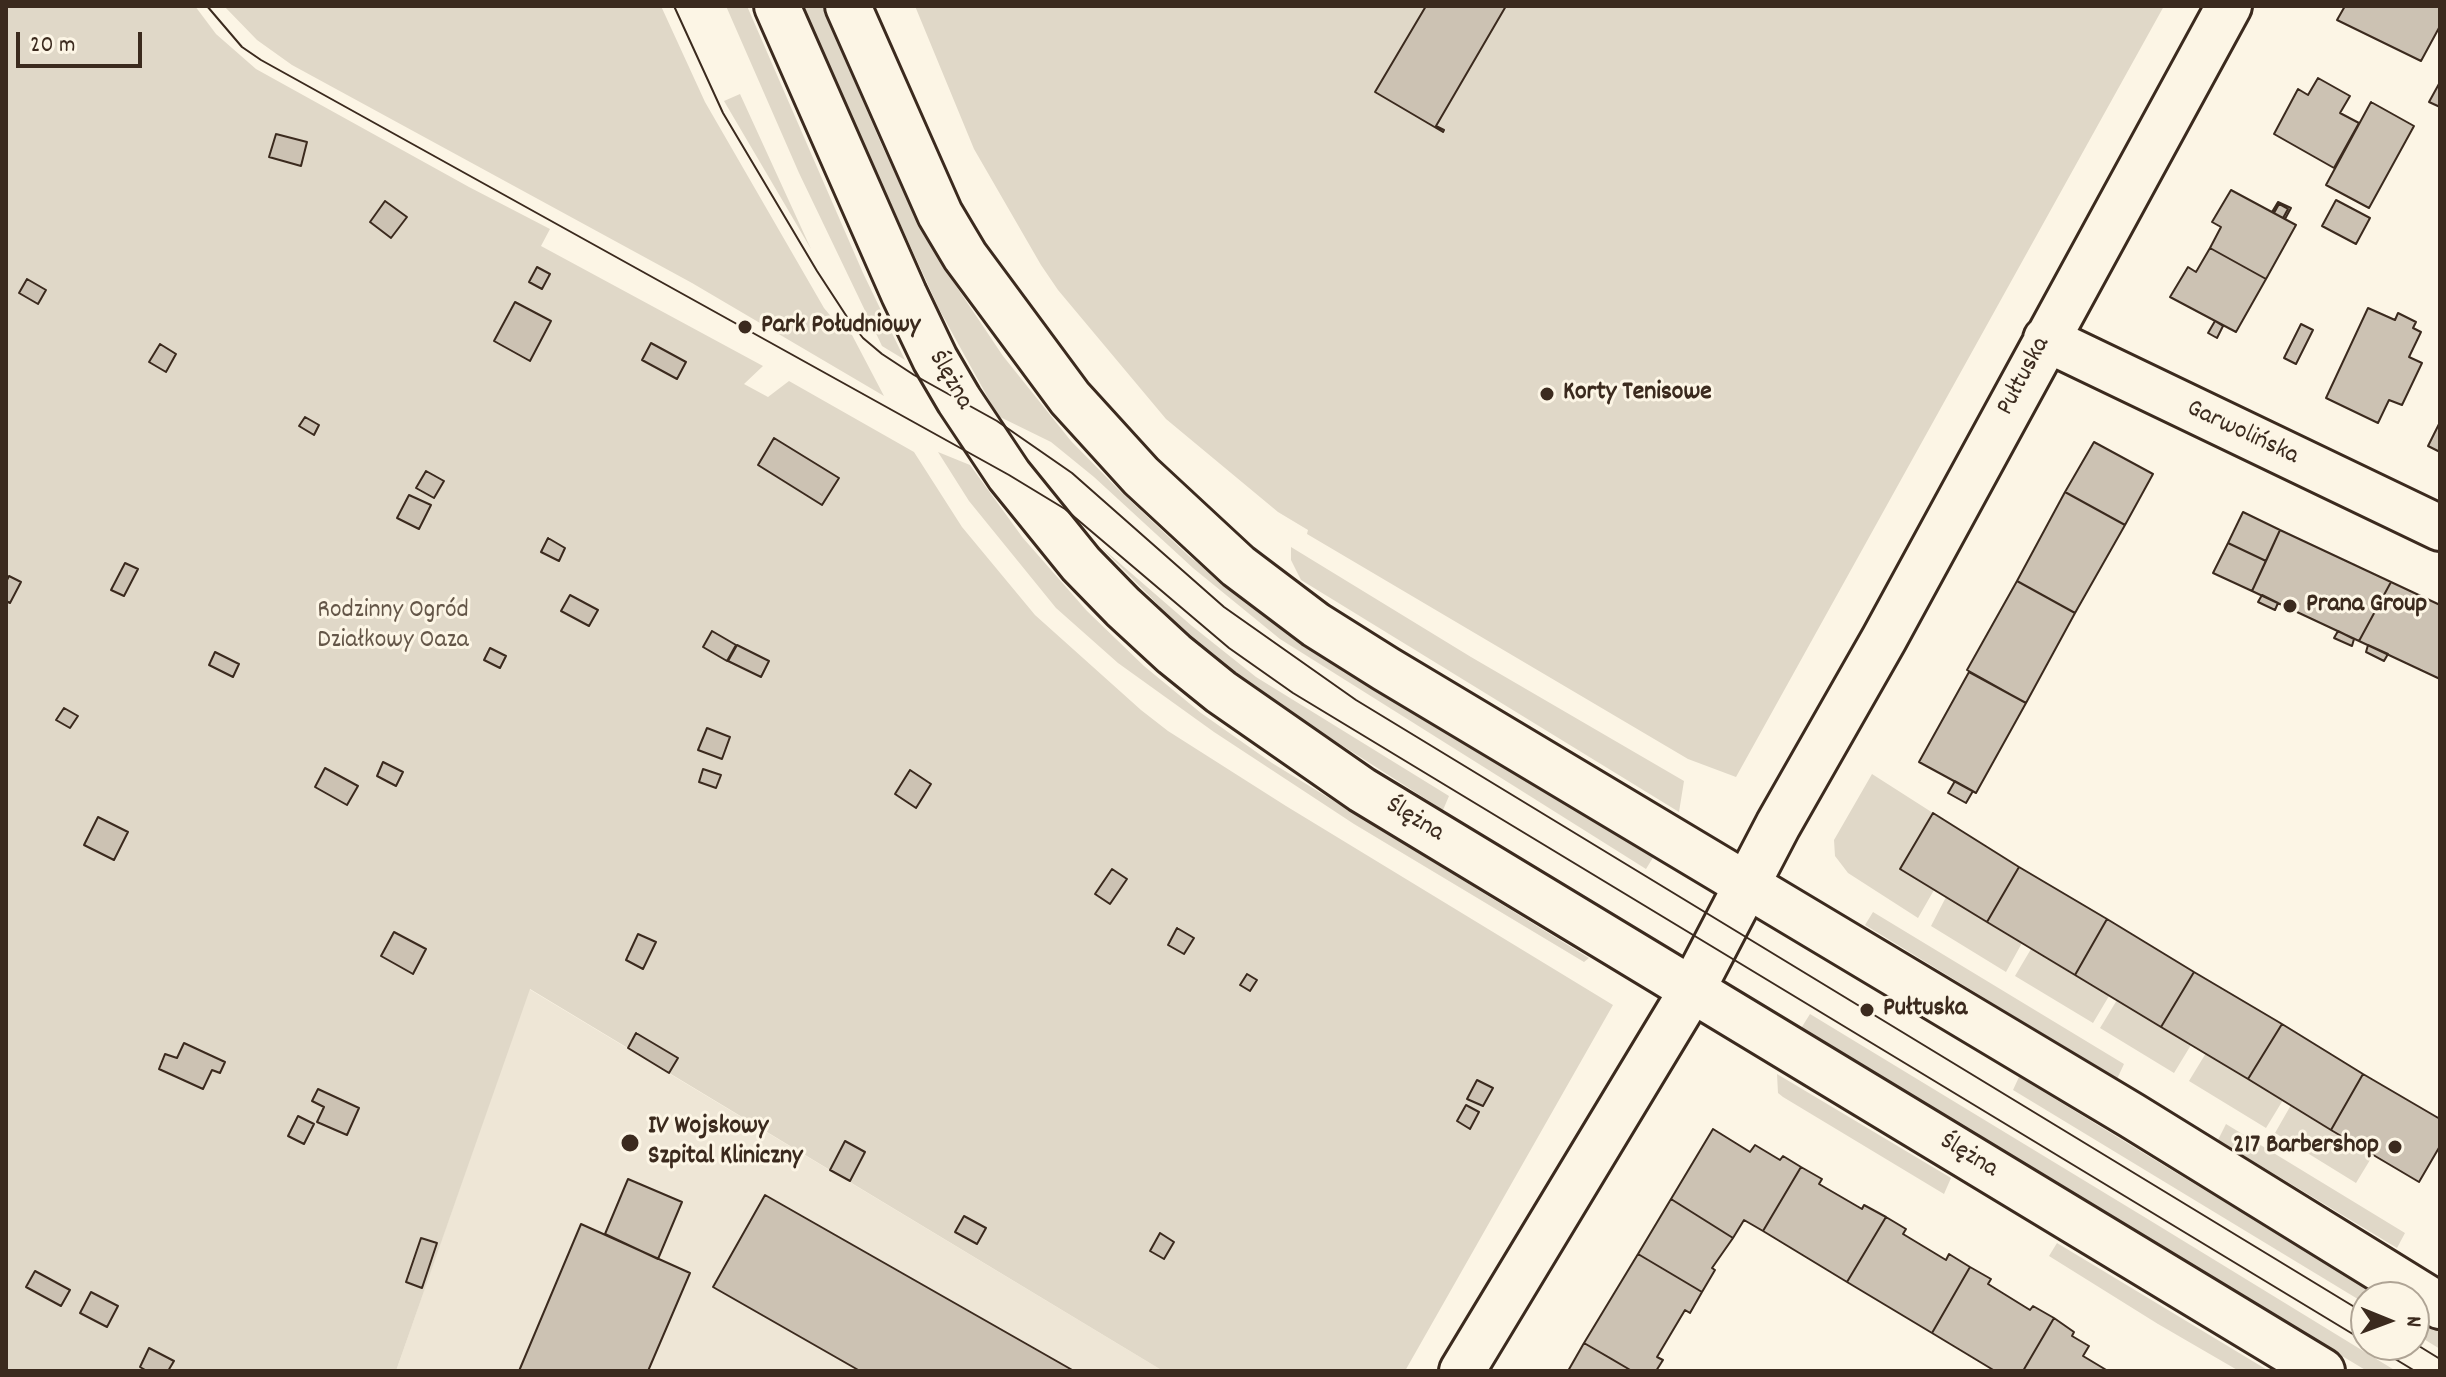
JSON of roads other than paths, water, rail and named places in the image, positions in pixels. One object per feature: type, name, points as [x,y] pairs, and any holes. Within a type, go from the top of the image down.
[{"type":"main road","name":"Ślężna","points":[[777,6],[935,359],[981,436],[1081,564],[1174,654],[1221,692],[1362,790],[2322,1371]]},
{"type":"main road","points":[[848,6],[940,214],[965,256],[1070,398],[1141,476],[1238,566],[1316,625],[2131,1115],[2440,1306]]},
{"type":"main road","name":"Pułtuska","points":[[1462,1371],[1692,990],[1778,825],[1884,639],[2229,6]]},
{"type":"main road","name":"Garwolińska","points":[[2046,339],[2440,528]]},
{"type":"tram line","points":[[207,6],[242,47],[261,60],[1065,509],[1229,648],[1293,693],[2350,1332]]},
{"type":"tram line","points":[[674,6],[723,113],[817,271],[863,338],[882,354],[997,421],[1072,473],[1224,607],[1356,700],[2350,1304]]},
{"type":"tram line","points":[[2430,1353],[2440,1359]]},
{"type":"tram line","points":[[2398,1361],[2415,1371]]},
{"type":"place","name":"Park Południowy","points":[[745,327]]},
{"type":"place","name":"Korty Tenisowe","points":[[1547,394]]},
{"type":"place","name":"Prana Group","points":[[2290,606]]},
{"type":"place","name":"Pułtuska","points":[[1867,1010]]},
{"type":"place","name":"IV Wojskowy Szpital Kliniczny","points":[[630,1143]]},
{"type":"place","name":"217 Barbershop","points":[[2395,1147]]},
{"type":"park label","name":"Rodzinny Ogród Działkowy Oaza","points":[[393,627]]}]
